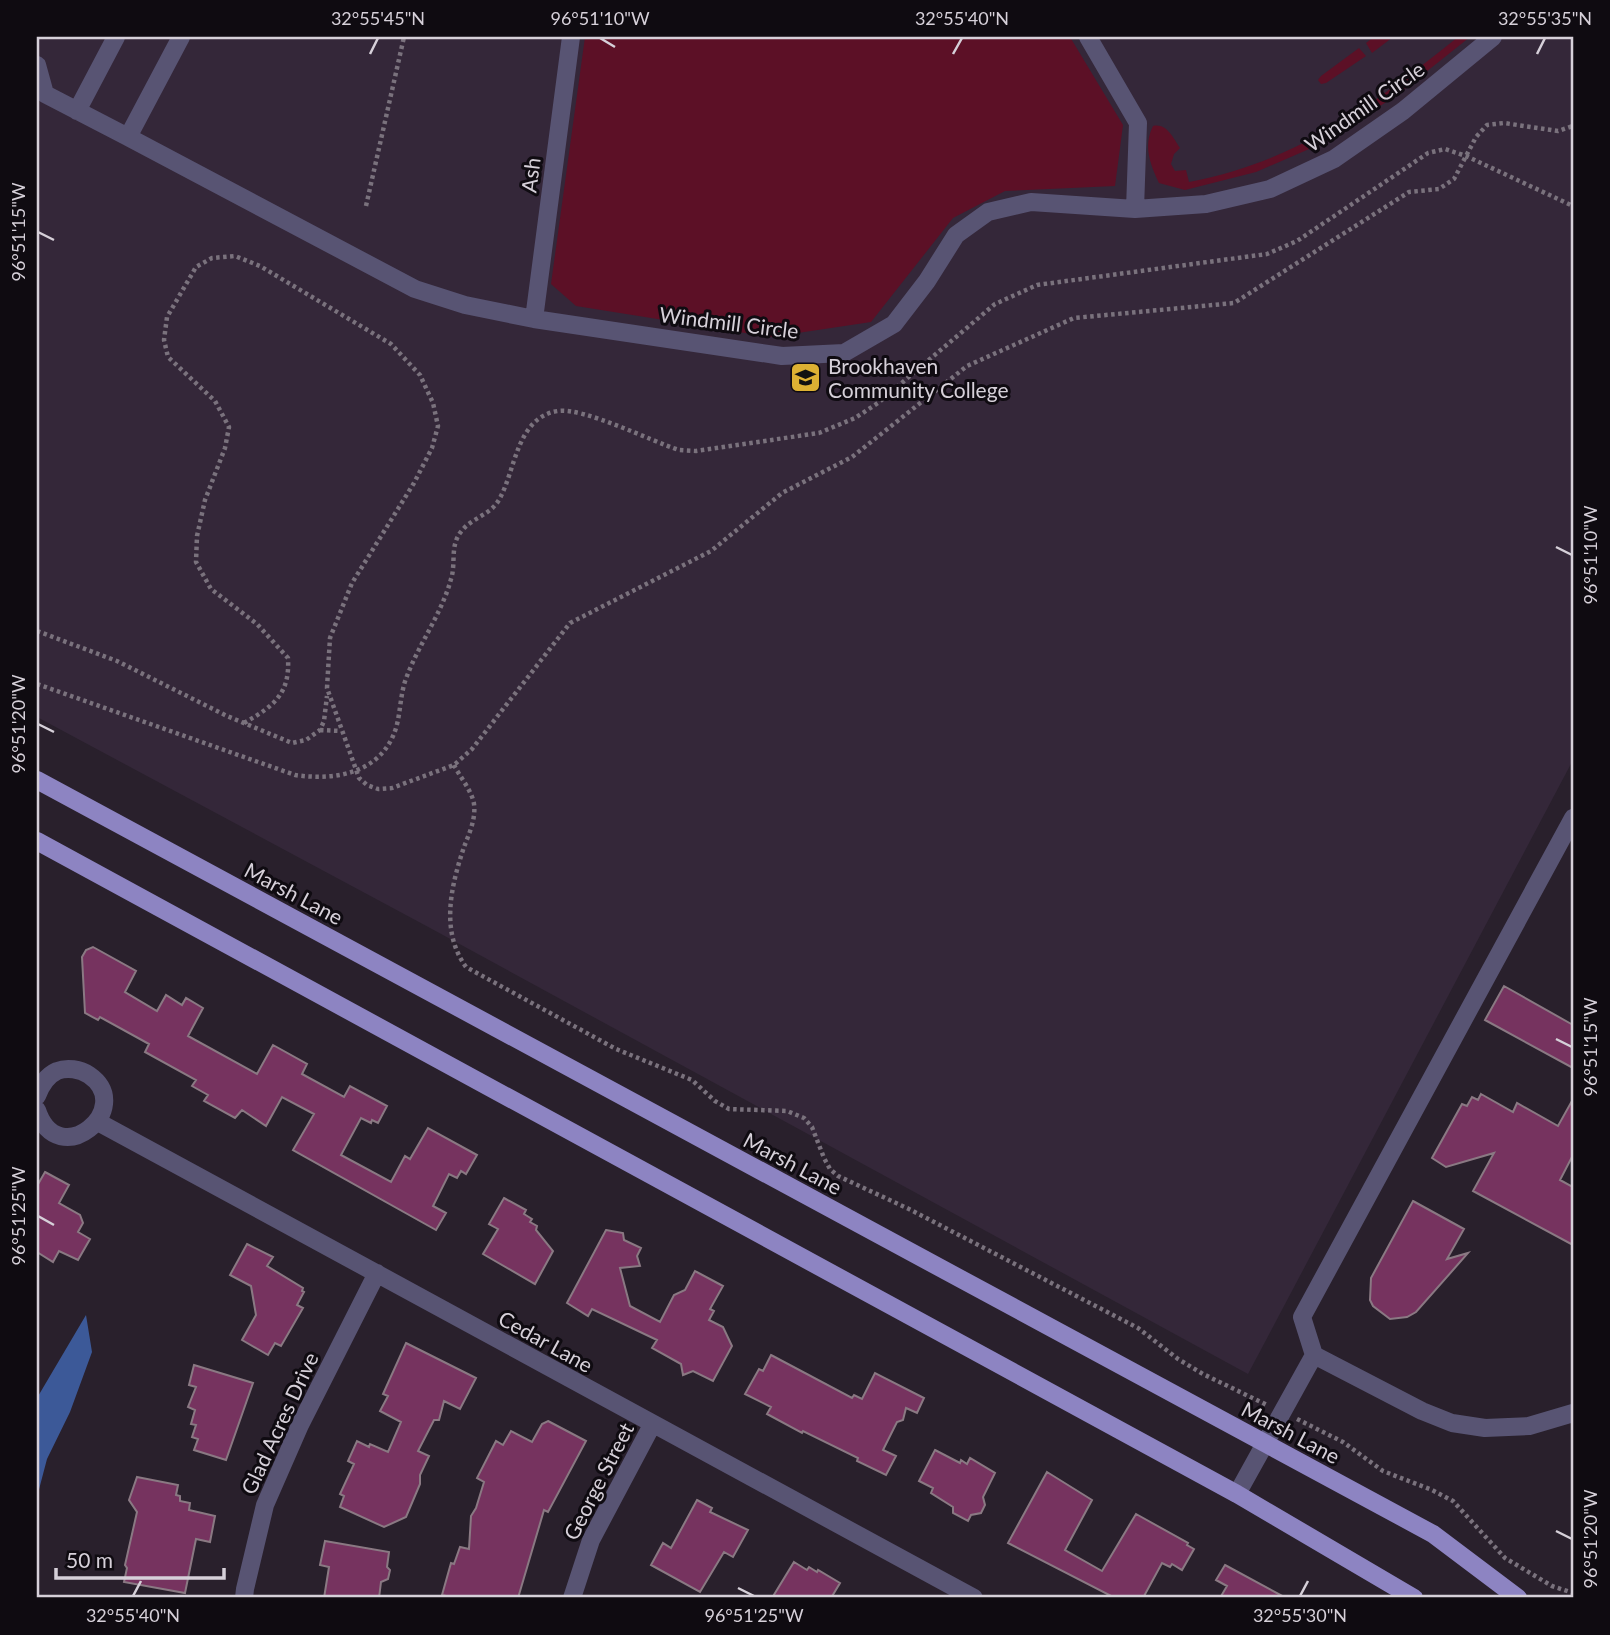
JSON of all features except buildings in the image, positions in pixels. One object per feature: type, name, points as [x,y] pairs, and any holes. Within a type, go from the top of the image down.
[{"type":"main road","name":"Marsh Lane","points":[[37,780],[1433,1534],[1518,1598]]},
{"type":"main road","points":[[37,841],[1237,1494],[1414,1598]]},
{"type":"street","points":[[77,111],[116,37]]},
{"type":"street","points":[[128,137],[181,37]]},
{"type":"street","name":"Ash","points":[[534,319],[571,37]]},
{"type":"street","points":[[1088,37],[1138,123],[1135,209]]},
{"type":"street","name":"Windmill Circle","points":[[37,65],[44,94],[415,289],[465,305],[534,319],[782,356],[844,353],[894,324],[927,281],[956,235],[988,212],[1031,202],[1135,209],[1206,204],[1270,189],[1334,159],[1403,111],[1493,37]]},
{"type":"street","points":[[1573,818],[1302,1317],[1314,1355],[1422,1411],[1452,1423],[1485,1428],[1529,1426],[1573,1413]]},
{"type":"street","points":[[37,1096],[41,1085],[57,1072],[68,1069],[88,1074],[102,1091],[102,1112],[98,1122],[79,1136],[56,1134],[47,1128],[37,1110]]},
{"type":"street","name":"Cedar Lane","points":[[98,1122],[974,1598]]},
{"type":"street","name":"Glad Acres Drive","points":[[244,1598],[265,1505],[300,1425],[377,1273]]},
{"type":"street","points":[[1237,1494],[1314,1355]]},
{"type":"street","name":"George Street","points":[[572,1598],[591,1540],[652,1425]]},
{"type":"path","points":[[366,206],[404,37]]},
{"type":"path","points":[[327,688],[359,778],[367,785],[378,789],[392,788],[454,765],[472,749],[570,623],[711,551],[782,493],[852,457],[967,366],[1074,318],[1234,303],[1409,192],[1439,189],[1454,179],[1476,137],[1487,125],[1504,123],[1558,131],[1573,126]]},
{"type":"path","points":[[37,684],[295,775],[334,778],[374,762],[389,745],[397,726],[400,696],[406,677],[452,578],[454,551],[460,533],[471,522],[489,512],[499,500],[523,438],[531,424],[544,414],[562,410],[580,412],[679,450],[696,451],[819,433],[855,418],[878,403],[995,303],[1014,293],[1037,285],[1267,254],[1297,241],[1428,153],[1445,149],[1466,156],[1573,206]]},
{"type":"path","points":[[37,631],[117,661],[244,723],[292,743],[306,740],[320,730],[328,705],[330,638],[352,583],[414,483],[432,448],[438,426],[433,402],[420,375],[391,344],[260,266],[235,256],[212,258],[197,267],[167,317],[164,340],[168,357],[215,401],[229,427],[225,449],[202,512],[196,562],[211,589],[257,624],[288,657],[289,678],[280,696],[269,709],[244,723]]},
{"type":"path","points":[[320,730],[341,731]]},
{"type":"path","points":[[454,765],[474,803],[472,823],[452,891],[450,915],[456,954],[466,967],[616,1048],[692,1080],[715,1101],[729,1109],[787,1111],[804,1118],[812,1128],[824,1158],[838,1176],[909,1209],[1138,1328],[1178,1359],[1203,1374],[1343,1442],[1383,1471],[1453,1501],[1505,1558],[1552,1586],[1573,1593]]},
{"type":"shaded area","name":"Brookhaven Community College","points":[[37,37],[1573,37],[1573,760],[1248,1374],[37,717]]},
{"type":"shaded area","points":[[585,37],[1070,37],[1123,125],[1115,186],[1005,191],[953,218],[871,322],[771,337],[576,306],[551,284]]},
{"type":"shaded area","points":[[1374,37],[1393,37],[1372,53],[1366,43]]},
{"type":"shaded area","points":[[1458,37],[1470,37],[1397,95],[1323,143],[1256,172],[1185,190],[1159,183],[1148,148],[1153,126],[1166,129],[1180,148],[1174,154],[1171,164],[1175,171],[1186,170],[1189,182],[1229,172],[1266,160],[1333,127],[1395,86]]},
{"type":"shaded area","points":[[1359,48],[1366,56],[1321,84],[1318,80],[1321,76]]},
{"type":"water","points":[[86,1315],[92,1352],[70,1412],[47,1459],[37,1497],[37,1398]]},
{"type":"place","name":"Brookhaven Community College","points":[[805,377]]}]
